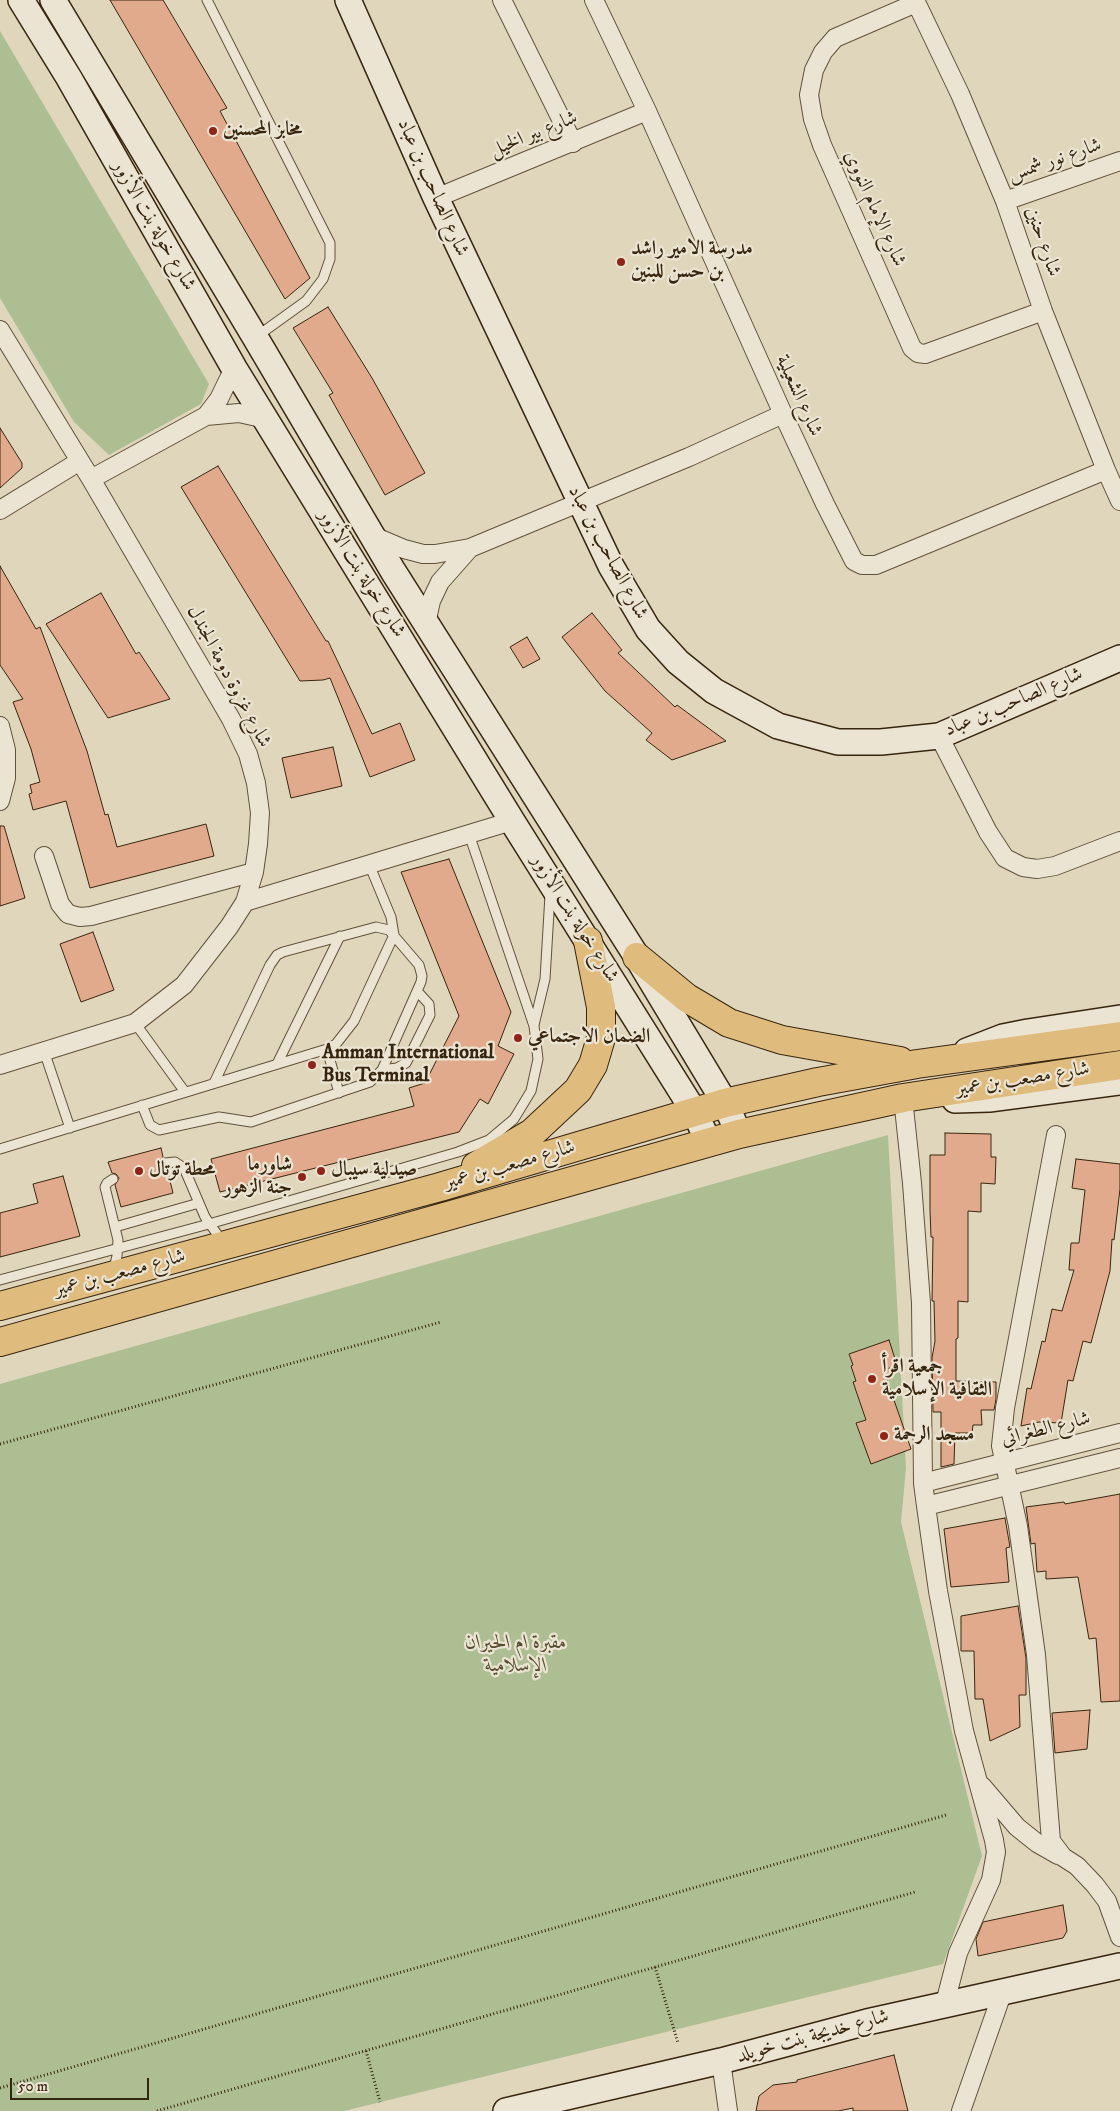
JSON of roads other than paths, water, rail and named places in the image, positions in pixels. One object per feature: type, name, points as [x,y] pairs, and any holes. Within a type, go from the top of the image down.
[{"type":"highway","points":[[440,1187],[532,1133],[578,1090],[593,1065],[601,1038],[601,1008],[588,941]]},
{"type":"highway","points":[[637,957],[688,998],[729,1023],[782,1040],[926,1063]]},
{"type":"highway","name":"شارع مصعب بن عمير","points":[[0,1306],[440,1187],[725,1103],[818,1082],[926,1063],[1120,1036]]},
{"type":"highway","name":"شارع مصعب بن عمير","points":[[0,1342],[739,1134],[915,1096],[1120,1065]]},
{"type":"street","name":"شارع خولة بنت الأزور","points":[[21,0],[69,78],[234,368],[512,821],[695,1113],[709,1143]]},
{"type":"street","name":"شارع خولة بنت الأزور","points":[[53,0],[371,535],[474,703],[637,957],[725,1103],[739,1134]]},
{"type":"street","name":"شارع الصاحب بن عباد","points":[[348,0],[436,198],[611,566],[648,629],[678,662],[714,691],[778,726],[838,742],[881,742],[939,736],[1120,658]]},
{"type":"street","points":[[502,0],[573,142]]},
{"type":"street","name":"شارع الشعيلية","points":[[594,0],[647,111],[783,414],[847,550],[854,561],[862,565],[876,565],[1106,470]]},
{"type":"street","name":"شارع حنين","points":[[915,2],[960,94],[1005,201],[1043,310],[1120,501]]},
{"type":"street","name":"شارع الإمام النووي","points":[[915,2],[835,38],[823,52],[814,70],[809,95],[813,119],[822,145],[912,348],[918,354],[925,354],[1043,310]]},
{"type":"street","points":[[69,78],[94,68]]},
{"type":"street","name":"شارع بير الخيل","points":[[436,198],[647,111]]},
{"type":"street","name":"شارع نور شمس","points":[[1005,201],[1120,161]]},
{"type":"street","name":"شارع غزوة دومة الجندل","points":[[0,330],[91,479],[231,719],[248,754],[256,783],[260,813],[254,872],[245,902],[225,934],[184,985],[135,1023],[0,1065]]},
{"type":"street","points":[[206,416],[219,399],[234,368]]},
{"type":"street","points":[[91,479],[206,416],[239,413],[266,419]]},
{"type":"street","points":[[371,535],[404,549],[422,554],[435,554],[470,548],[579,501],[689,457],[783,414]]},
{"type":"street","points":[[0,510],[80,461]]},
{"type":"street","points":[[426,624],[431,601],[440,582],[470,548]]},
{"type":"street","points":[[0,726],[6,750],[6,778],[0,801]]},
{"type":"street","points":[[939,736],[988,832],[1005,858],[1023,867],[1037,869],[1055,866],[1120,841]]},
{"type":"street","points":[[245,902],[512,821]]},
{"type":"street","points":[[44,856],[60,904],[68,914],[80,917],[92,916],[254,872]]},
{"type":"street","name":"شارع مصعب بن عمير","points":[[926,1063],[1003,1037],[1120,1018]]},
{"type":"street","name":"شارع مصعب بن عمير","points":[[915,1096],[952,1100],[989,1099],[1120,1082]]},
{"type":"street","points":[[915,1096],[912,1183],[921,1303],[926,1506],[938,1591],[964,1731],[996,1852],[991,1880],[958,1953],[945,2003]]},
{"type":"street","points":[[1056,1135],[1004,1417],[1001,1446],[1018,1526],[1036,1655],[1049,1834],[1054,1847],[1063,1857]]},
{"type":"street","name":"شارع الطغرائي","points":[[924,1483],[1120,1434]]},
{"type":"street","points":[[926,1506],[1010,1487],[1120,1458]]},
{"type":"street","points":[[978,1782],[1017,1827],[1038,1843],[1077,1866],[1095,1885],[1106,1901],[1120,1937]]},
{"type":"street","name":"شارع خديجة بنت خويلد","points":[[506,2111],[721,2061],[945,2003],[1120,1966]]},
{"type":"street","points":[[961,2111],[1003,1991]]},
{"type":"street","points":[[721,2061],[728,2111]]},
{"type":"lane","points":[[207,0],[330,243],[330,259],[323,279],[306,301],[255,337]]},
{"type":"lane","points":[[0,1280],[209,1224],[458,1152],[489,1140],[514,1119],[531,1091],[538,1059],[534,1026],[469,834]]},
{"type":"lane","points":[[0,1149],[327,1049],[344,1036],[354,1021],[394,935],[391,917],[369,864]]},
{"type":"lane","points":[[534,1026],[546,966],[551,882]]},
{"type":"lane","points":[[142,1105],[150,1125],[160,1130],[220,1117],[251,1122],[370,1082],[382,1070],[417,991],[422,970],[389,930],[376,926],[284,952],[273,960],[214,1083]]},
{"type":"lane","points":[[277,1064],[340,936]]},
{"type":"lane","points":[[382,1070],[397,1068],[406,1063],[430,1016],[429,1004],[417,991]]},
{"type":"lane","points":[[135,1023],[185,1092]]},
{"type":"lane","points":[[327,1049],[338,1093]]},
{"type":"lane","points":[[44,1051],[70,1128]]},
{"type":"lane","points":[[165,1163],[175,1162],[184,1168],[209,1224],[226,1245]]},
{"type":"lane","points":[[111,1276],[118,1247],[116,1227],[105,1192],[106,1183],[113,1178]]},
{"type":"lane","points":[[116,1227],[199,1203]]},
{"type":"place","name":"مخابز المحسنين","points":[[213,131]]},
{"type":"place","name":"مدرسة الامير راشد بن حسن للبنين","points":[[621,262]]},
{"type":"place","name":"الضمان الاجتماعي","points":[[518,1038]]},
{"type":"place","name":"Amman International Bus Terminal","points":[[312,1065]]},
{"type":"place","name":"محطة توتال","points":[[139,1171]]},
{"type":"place","name":"صيدلية سيبال","points":[[321,1171]]},
{"type":"place","name":"شاورما جنة الزهور","points":[[302,1177]]},
{"type":"place","name":"جمعية اقرأ الثقافية الإسلامية","points":[[872,1379]]},
{"type":"place","name":"مسجد الرحمة","points":[[884,1436]]},
{"type":"park label","name":"مقبرة ام الحيران الإسلامية","points":[[516,1656]]}]
